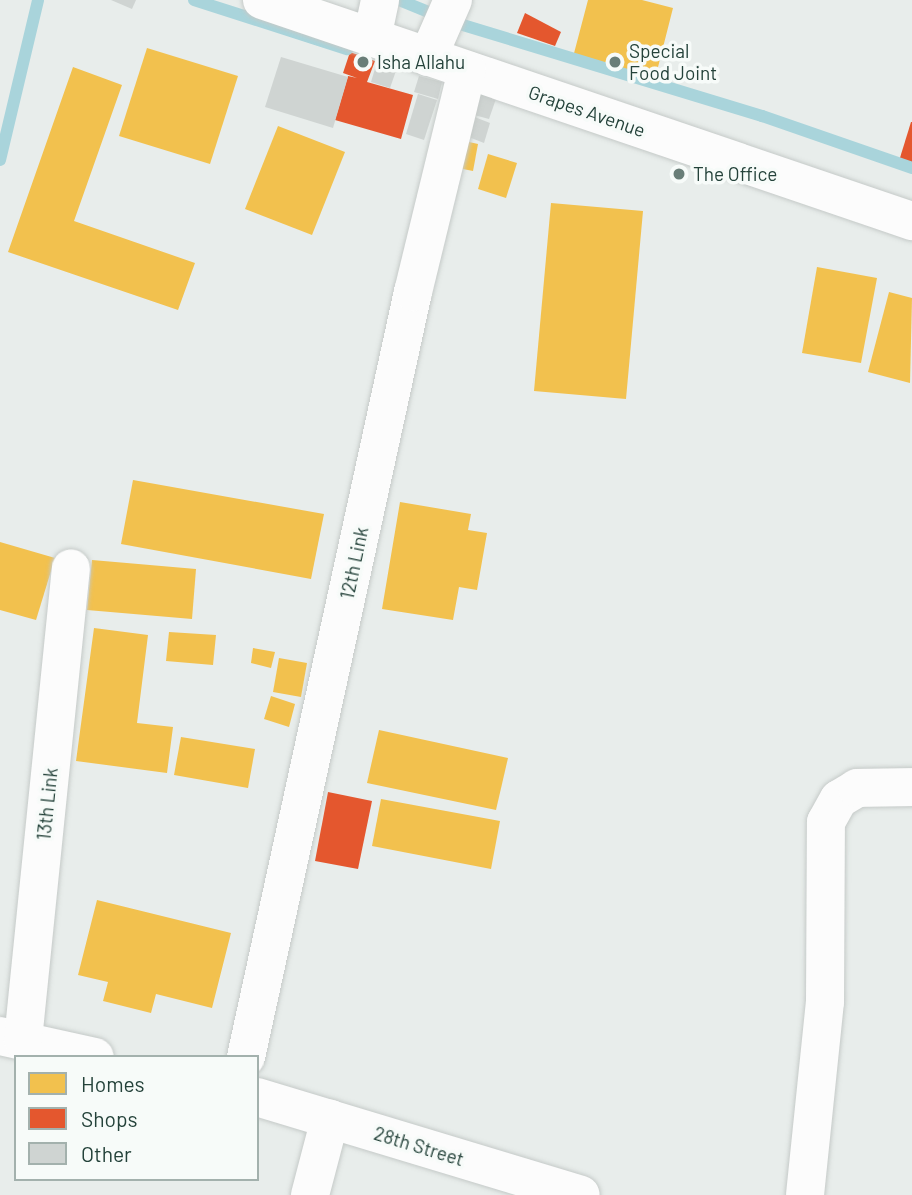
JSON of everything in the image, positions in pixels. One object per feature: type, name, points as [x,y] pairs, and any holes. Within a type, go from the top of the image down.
[{"type":"street","name":"Grapes Avenue","points":[[262,0],[912,221]]},
{"type":"street","points":[[372,38],[380,0]]},
{"type":"street","points":[[428,57],[453,0]]},
{"type":"street","name":"12th Link","points":[[246,1055],[413,292],[467,70]]},
{"type":"street","name":"13th Link","points":[[12,1038],[71,568]]},
{"type":"street","points":[[805,1195],[825,1002],[825,822],[839,799],[857,789],[912,787]]},
{"type":"street","points":[[12,1038],[86,1055]]},
{"type":"street","name":"28th Street","points":[[259,1098],[581,1195]]},
{"type":"street","points":[[310,1195],[330,1119]]},
{"type":"building: Homes","points":[[588,0],[642,0],[673,8],[656,75],[649,73],[646,79],[573,57]]},
{"type":"building: Homes","points":[[147,48],[238,76],[210,164],[119,136]]},
{"type":"building: Homes","points":[[73,67],[122,85],[74,221],[195,263],[178,310],[8,252]]},
{"type":"building: Homes","points":[[278,126],[345,152],[312,235],[245,209]]},
{"type":"building: Homes","points":[[460,140],[478,144],[473,171],[453,167]]},
{"type":"building: Homes","points":[[488,154],[517,163],[506,198],[478,189]]},
{"type":"building: Homes","points":[[551,203],[643,211],[626,399],[534,391]]},
{"type":"building: Homes","points":[[817,267],[877,278],[861,363],[802,353]]},
{"type":"building: Homes","points":[[889,292],[912,298],[910,383],[868,372]]},
{"type":"building: Homes","points":[[133,480],[324,514],[311,579],[121,544]]},
{"type":"building: Homes","points":[[400,502],[471,514],[468,530],[487,533],[477,590],[459,587],[453,620],[382,609]]},
{"type":"building: Homes","points":[[0,542],[55,558],[36,620],[0,610]]},
{"type":"building: Homes","points":[[92,560],[196,569],[192,619],[87,610]]},
{"type":"building: Homes","points":[[94,628],[148,635],[137,723],[173,727],[167,773],[76,761]]},
{"type":"building: Homes","points":[[169,632],[216,635],[213,665],[166,661]]},
{"type":"building: Homes","points":[[253,648],[275,652],[271,668],[251,663]]},
{"type":"building: Homes","points":[[279,658],[307,663],[301,697],[273,692]]},
{"type":"building: Homes","points":[[271,696],[295,704],[289,727],[264,719]]},
{"type":"building: Homes","points":[[379,730],[508,758],[496,810],[367,783]]},
{"type":"building: Homes","points":[[181,737],[255,749],[248,788],[174,775]]},
{"type":"building: Homes","points":[[381,799],[500,821],[491,869],[372,846]]},
{"type":"building: Homes","points":[[97,900],[231,933],[212,1008],[156,994],[151,1013],[103,1001],[108,982],[78,975]]},
{"type":"building: Shops","points":[[525,13],[561,32],[555,46],[517,33]]},
{"type":"building: Shops","points":[[350,52],[375,61],[367,82],[413,95],[401,139],[335,120],[348,76],[357,78],[343,73]]},
{"type":"building: Shops","points":[[912,122],[912,165],[899,161]]},
{"type":"building: Shops","points":[[328,792],[372,801],[358,869],[315,861]]},
{"type":"building: Other","points":[[111,0],[136,0],[132,9]]},
{"type":"building: Other","points":[[281,57],[348,77],[333,128],[265,107]]},
{"type":"building: Other","points":[[377,62],[397,68],[390,88],[371,82]]},
{"type":"building: Other","points":[[419,76],[442,82],[438,99],[414,92]]},
{"type":"building: Other","points":[[481,91],[497,96],[489,119],[474,115]]},
{"type":"building: Other","points":[[418,94],[437,100],[424,140],[406,134]]},
{"type":"building: Other","points":[[472,116],[490,123],[484,143],[466,136]]},
{"type":"waterway","points":[[0,160],[38,0]]},
{"type":"waterway","points":[[194,0],[347,49]]},
{"type":"waterway","points":[[399,0],[453,22],[762,116],[912,168]]},
{"type":"place","name":"Isha Allahu","points":[[363,62]]},
{"type":"place","name":"Special Food Joint","points":[[615,62]]},
{"type":"place","name":"The Office","points":[[679,174]]}]
